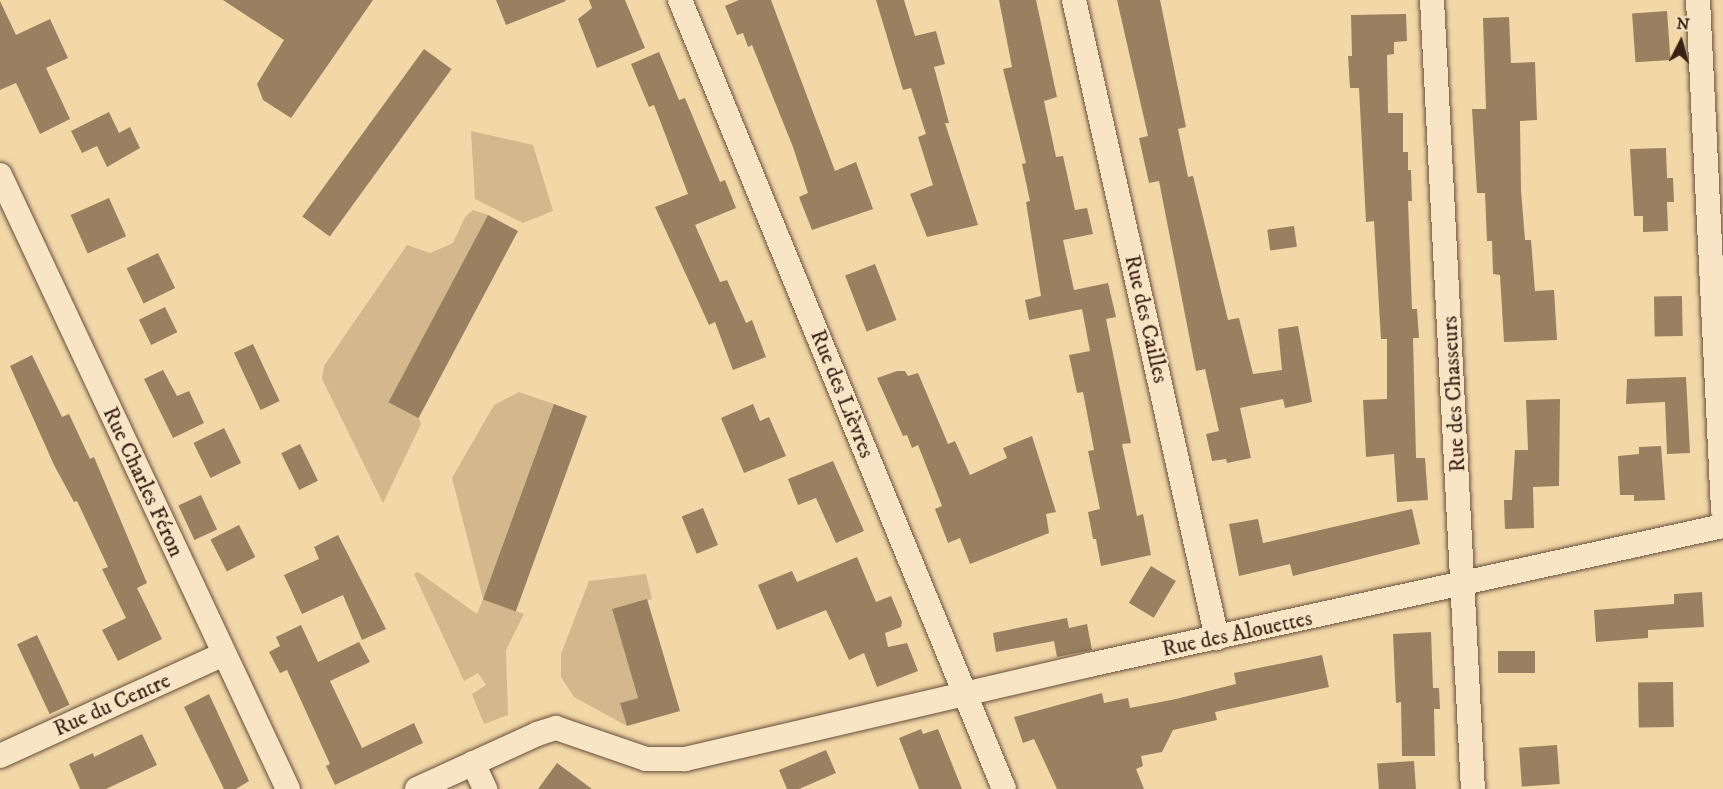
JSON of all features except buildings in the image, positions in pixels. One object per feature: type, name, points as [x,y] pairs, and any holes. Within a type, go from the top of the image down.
[{"type":"street","name":"Rue des Lièvres","points":[[680,0],[1004,789]]},
{"type":"street","name":"Rue des Cailles","points":[[1074,0],[1217,638]]},
{"type":"street","name":"Rue des Chasseurs","points":[[1432,0],[1465,581],[1473,789]]},
{"type":"street","points":[[1698,0],[1723,510]]},
{"type":"street","name":"Rue Charles Féron","points":[[0,175],[288,789]]},
{"type":"street","name":"Rue des Alouettes","points":[[417,789],[556,728],[646,759],[685,759],[1465,581],[1723,526]]},
{"type":"street","name":"Rue du Centre","points":[[0,756],[224,654]]},
{"type":"street","points":[[473,763],[485,789]]},
{"type":"shaded area","points":[[471,131],[533,145],[553,211],[523,223],[475,199]]},
{"type":"shaded area","points":[[473,210],[488,215],[389,402],[419,419],[421,424],[383,503],[322,379],[324,366],[407,245],[430,253],[453,243],[465,217]]},
{"type":"shaded area","points":[[519,392],[554,404],[483,599],[452,478],[494,405]]},
{"type":"shaded area","points":[[418,572],[477,614],[483,599],[524,614],[506,650],[508,715],[484,724],[472,694],[486,685],[478,673],[464,681],[414,574]]},
{"type":"shaded area","points":[[646,574],[652,599],[612,609],[638,698],[620,703],[627,726],[574,697],[561,677],[561,654],[589,581]]}]
